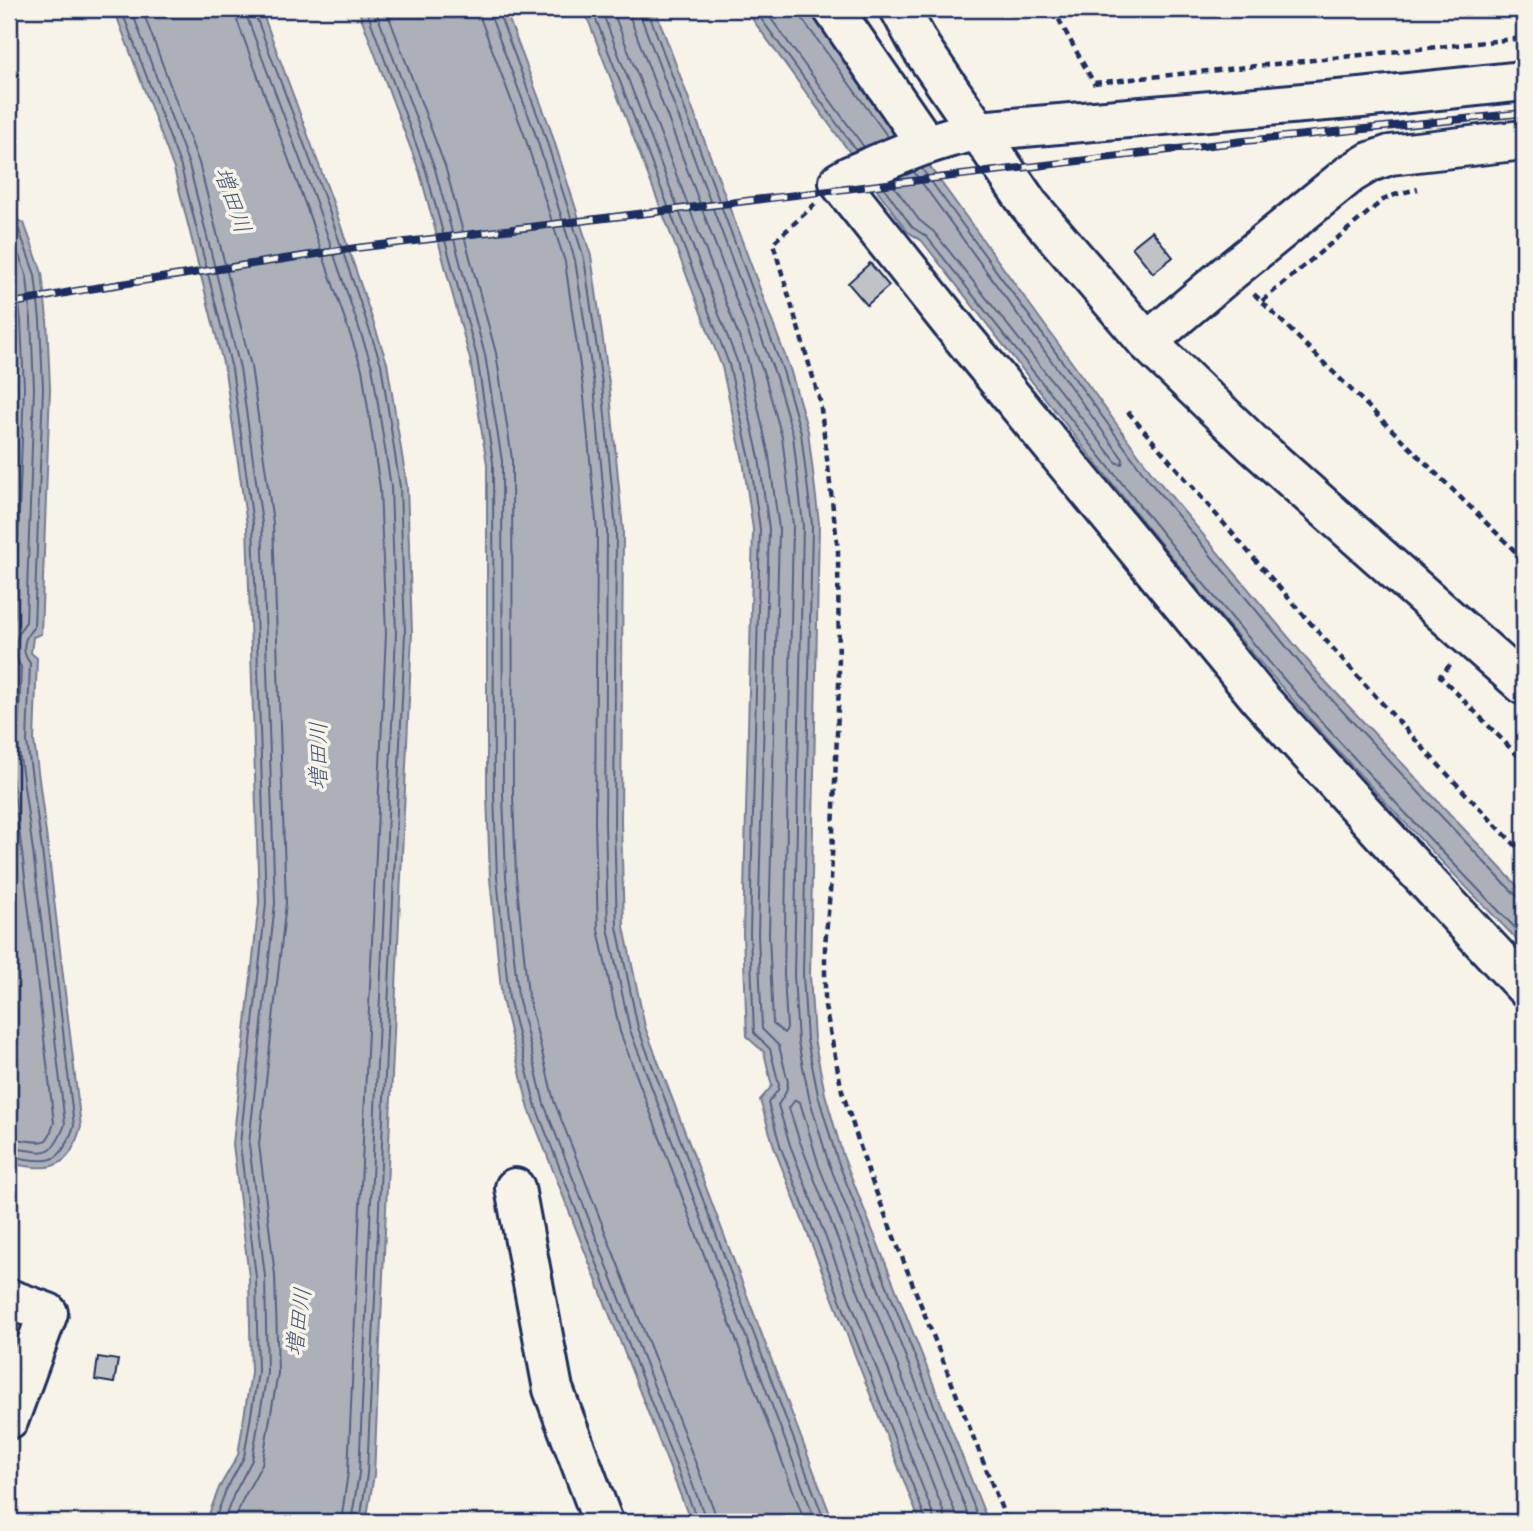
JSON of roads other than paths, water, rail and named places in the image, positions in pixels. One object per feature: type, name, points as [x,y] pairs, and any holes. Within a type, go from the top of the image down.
[{"type":"street","points":[[833,9],[923,145]]},
{"type":"street","points":[[900,9],[921,48],[1029,205],[1147,342],[1254,444],[1524,685]]},
{"type":"street","points":[[1524,81],[1360,99],[978,131],[923,145],[844,179],[960,334],[1261,699],[1524,986]]},
{"type":"street","points":[[1147,342],[1350,174],[1370,162],[1390,155],[1524,140]]},
{"type":"street","points":[[515,1188],[553,1389],[603,1522]]},
{"type":"street","points":[[9,1299],[48,1313],[9,1419]]},
{"type":"water","name":"増田川","points":[[114,9],[261,9],[332,200],[387,363],[407,486],[412,633],[374,1475],[366,1522],[206,1522],[219,1488],[238,1455],[251,1373],[249,1277],[233,1144],[259,902],[247,525],[225,371],[174,169]]},
{"type":"water","points":[[358,9],[505,9],[549,125],[591,256],[609,383],[623,530],[621,823],[624,927],[645,1027],[833,1522],[691,1522],[529,1109],[502,999],[490,878],[487,794],[487,464],[470,359],[420,173]]},
{"type":"water","points":[[584,9],[655,9],[790,369],[808,431],[819,523],[810,975],[814,1039],[825,1094],[843,1156],[988,1522],[920,1522],[775,1150],[760,1100],[772,1086],[764,1052],[747,1037],[743,934],[753,529],[743,460],[722,367]]},
{"type":"water","points":[[745,9],[815,9],[1155,477],[1324,680],[1524,893],[1524,947],[1338,751],[1187,575],[1097,465],[922,241],[908,232]]},
{"type":"water","points":[[9,216],[24,223],[42,273],[47,319],[50,388],[41,634],[33,637],[31,653],[37,658],[34,741],[81,1127],[70,1153],[64,1160],[42,1167],[9,1163]]},
{"type":"railway","points":[[9,304],[76,291],[356,248],[1244,141],[1524,113]]}]
